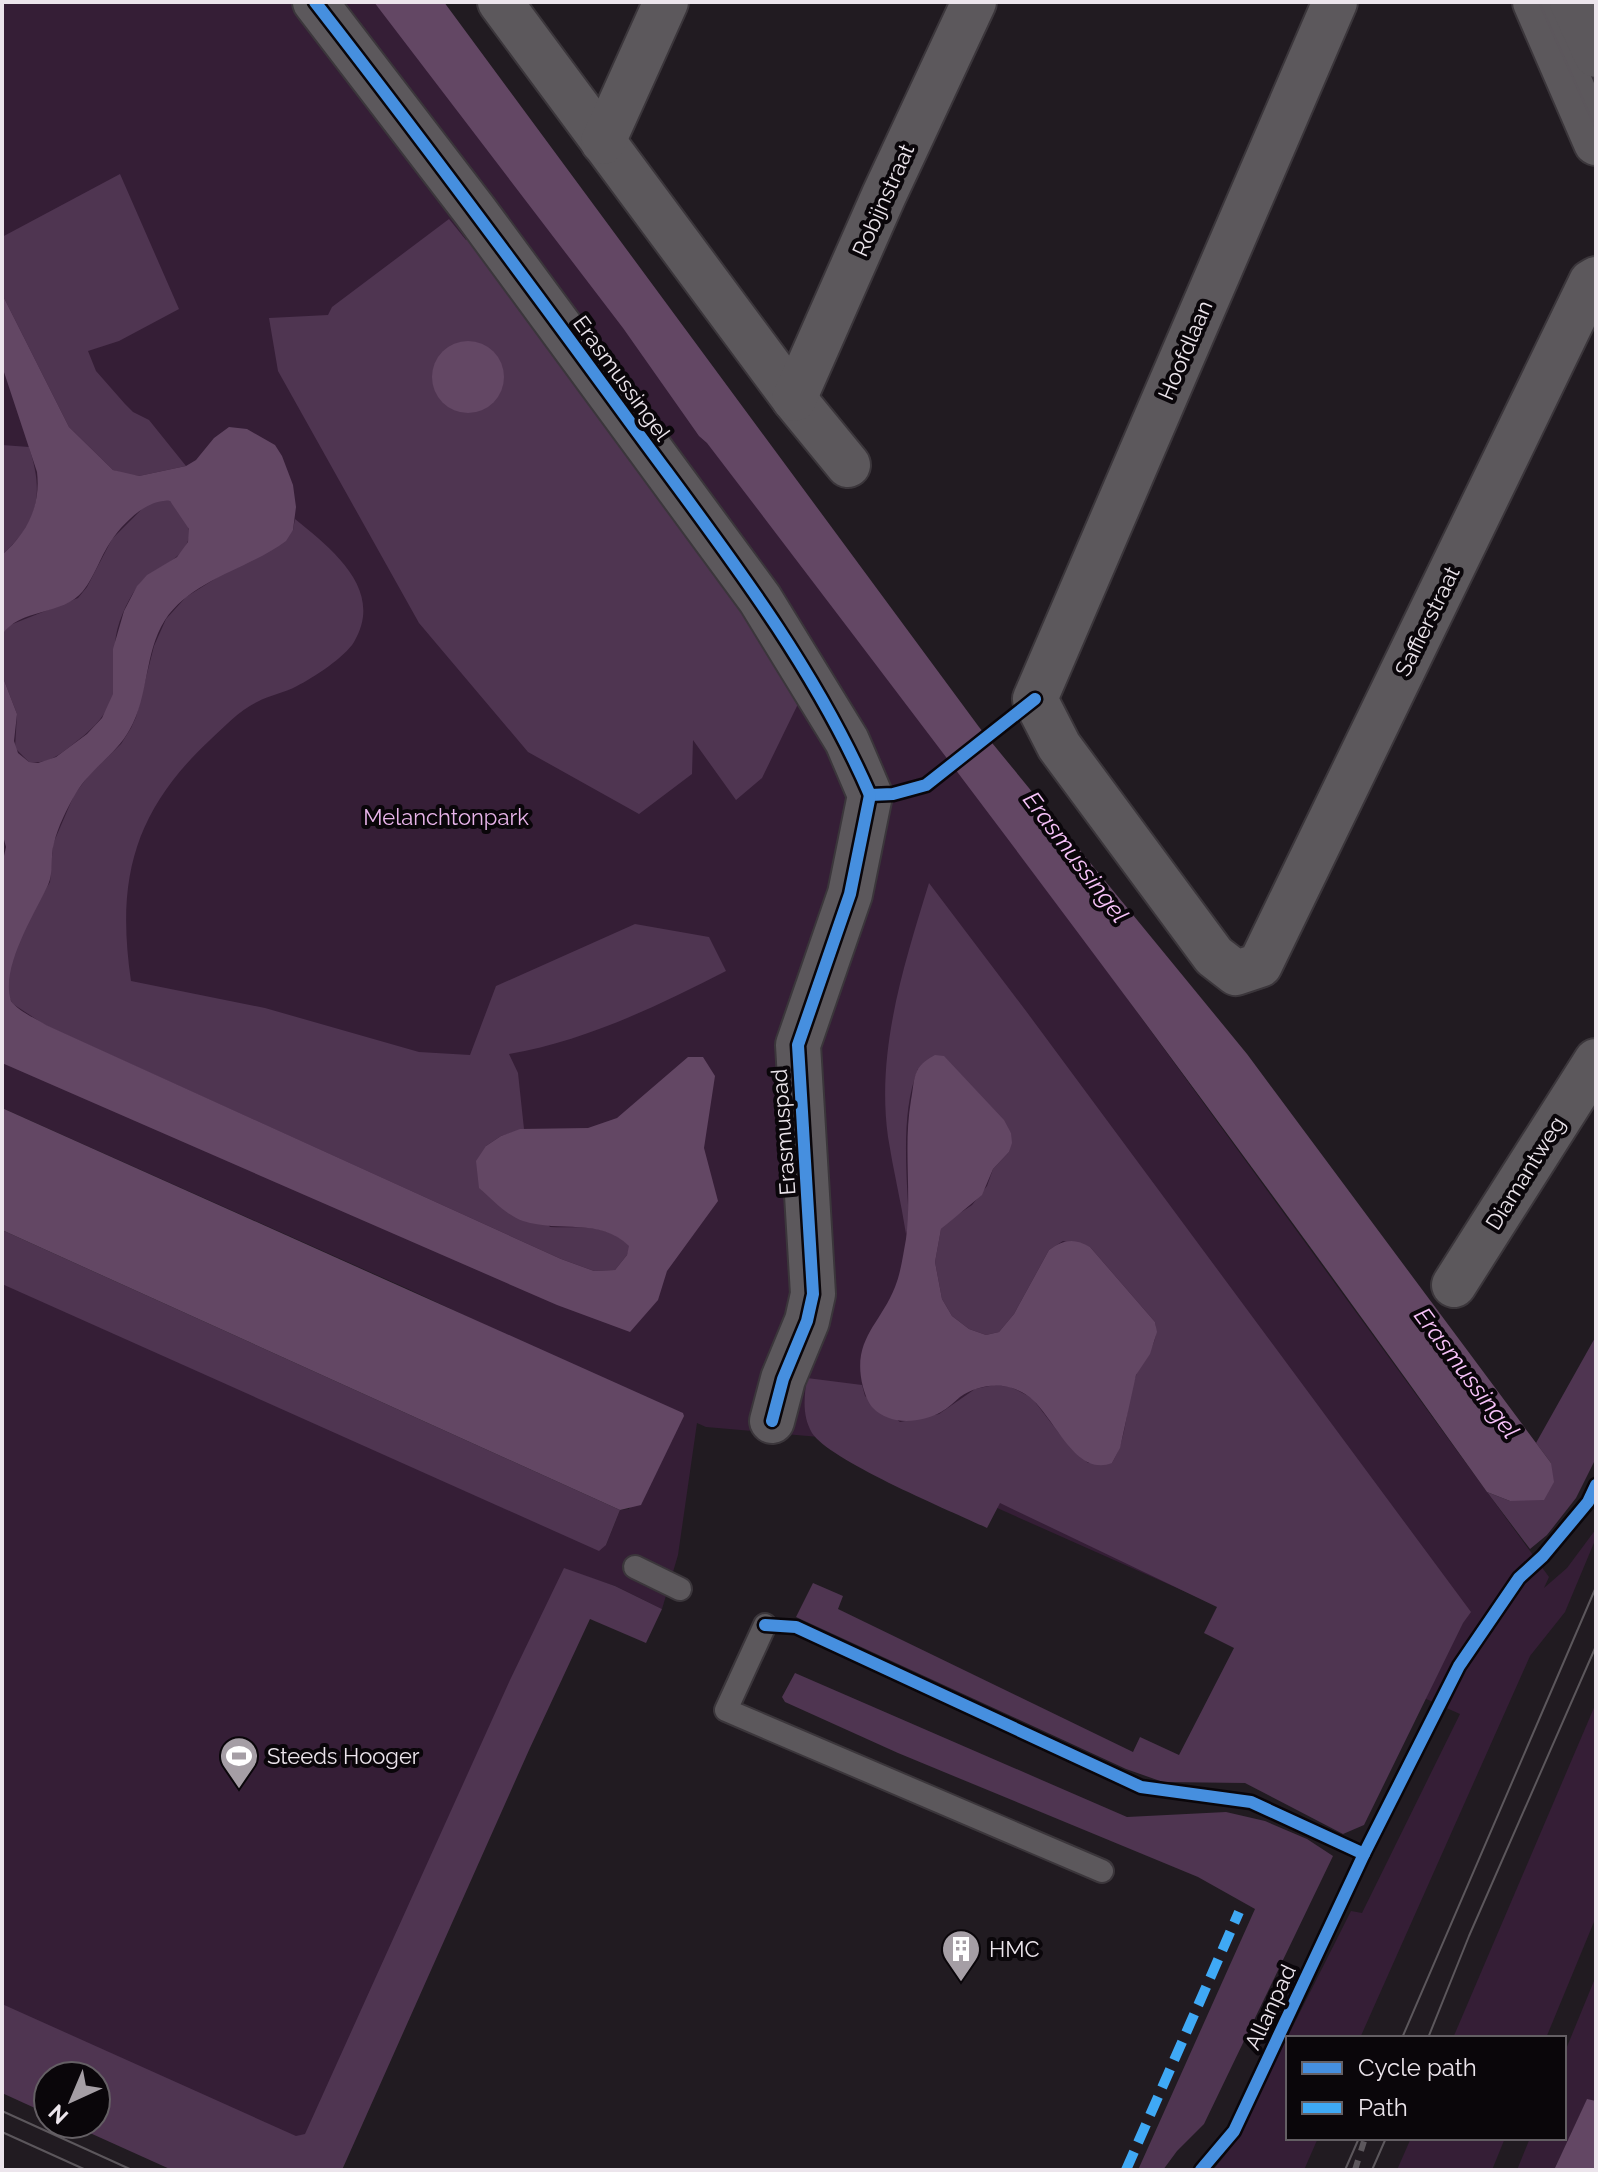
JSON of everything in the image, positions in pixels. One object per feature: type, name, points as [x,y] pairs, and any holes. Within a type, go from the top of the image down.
[{"type":"street","name":"Erasmussingel","points":[[315,2],[475,211],[760,599],[847,741],[870,795]]},
{"type":"street","points":[[500,2],[794,399],[848,465]]},
{"type":"street","points":[[603,142],[666,2]]},
{"type":"street","name":"Robijnstraat","points":[[794,399],[974,2]]},
{"type":"street","name":"Hoofdlaan","points":[[1260,965],[1236,973],[1214,956],[1059,746],[1035,699],[1335,2]]},
{"type":"street","points":[[1535,2],[1596,143]]},
{"type":"street","points":[[1572,2],[1596,55]]},
{"type":"street","name":"Saffierstraat","points":[[1260,965],[1591,282],[1596,279]]},
{"type":"street","name":"Erasmuspad","points":[[772,1421],[783,1379],[807,1321],[813,1294],[798,1045],[850,894],[870,795]]},
{"type":"street","name":"Diamantweg","points":[[1454,1285],[1596,1061]]},
{"type":"lane","points":[[635,1567],[680,1589]]},
{"type":"lane","points":[[765,1625],[726,1710],[1102,1871]]},
{"type":"green space","name":"Melanchtonpark","points":[[2,2],[401,2],[1549,1577],[1544,1588],[1567,1568],[1596,1529],[1596,1538],[1565,1612],[1530,1656],[1361,2036],[1288,2036],[1351,1911],[1362,1913],[1460,1714],[842,1439],[706,1427],[697,1423],[678,1555],[662,1609],[615,1586],[570,1571],[311,2170],[112,2083],[112,2060],[32,2060],[32,2071],[2,2061],[2,1252],[606,1545],[620,1510],[629,1509],[683,1417],[408,1289],[2,1108]]},
{"type":"green space","points":[[1596,1703],[1596,1917],[1547,2036],[1454,2036]]},
{"type":"green space","points":[[1596,1976],[1596,2101],[1587,2100],[1554,2170],[1517,2170],[1529,2140],[1566,2140],[1566,2049]]},
{"type":"green space","name":"Melanchtonpark","points":[[1286,2040],[1286,2140],[1317,2140],[1304,2170],[1213,2170],[1233,2145]]},
{"type":"green space","points":[[1410,2140],[1504,2140],[1492,2170],[1397,2170]]},
{"type":"shaded area","points":[[120,174],[179,309],[119,341],[88,351],[96,371],[133,412],[149,420],[186,466],[139,476],[113,470],[69,427],[2,294],[2,237]]},
{"type":"shaded area","points":[[449,219],[466,240],[473,236],[778,661],[798,704],[762,778],[736,800],[693,740],[692,774],[639,814],[528,752],[419,623],[278,371],[269,318],[328,315],[332,307]]},
{"type":"shaded area","points":[[2,445],[29,447],[37,493],[31,518],[2,555]]},
{"type":"shaded area","points":[[160,500],[170,501],[181,513],[189,528],[189,538],[180,554],[143,580],[125,607],[116,637],[115,686],[109,706],[90,730],[62,753],[47,760],[29,762],[15,748],[17,714],[2,675],[3,632],[10,625],[78,598],[112,539],[146,505]]},
{"type":"shaded area","points":[[295,519],[338,557],[350,572],[359,588],[363,605],[362,623],[350,648],[320,673],[238,714],[184,767],[163,793],[136,849],[129,879],[126,910],[131,981],[265,1008],[419,1052],[470,1055],[496,986],[635,924],[709,937],[726,971],[593,1031],[509,1054],[518,1073],[524,1129],[501,1136],[486,1146],[550,1227],[602,1230],[630,1246],[615,1270],[594,1271],[561,1259],[45,1025],[13,1004],[6,992],[6,967],[22,929],[50,882],[53,844],[74,795],[89,775],[121,744],[131,728],[154,646],[166,619],[186,597],[293,530]]},
{"type":"shaded area","points":[[929,883],[1471,1612],[1364,1825],[1343,1834],[1245,1783],[1163,1782],[1126,1769],[796,1617],[813,1583],[843,1596],[838,1609],[1133,1752],[1140,1737],[1179,1755],[1234,1648],[1204,1633],[1217,1607],[1000,1503],[987,1528],[866,1471],[823,1444],[809,1427],[805,1406],[807,1378],[862,1385],[865,1396],[900,1422],[939,1414],[975,1389],[994,1385],[1011,1387],[1032,1398],[1062,1437],[1088,1463],[1112,1463],[1121,1442],[1133,1384],[1155,1337],[1155,1322],[1090,1247],[1063,1241],[1049,1250],[1014,1314],[999,1332],[986,1335],[969,1329],[952,1316],[942,1299],[935,1262],[941,1229],[972,1205],[987,1186],[993,1169],[1009,1152],[1011,1133],[918,1069],[912,1086],[907,1125],[909,1224],[906,1234],[888,1137],[886,1072],[902,976]]},
{"type":"shaded area","points":[[2,1230],[620,1510],[606,1545],[599,1551],[2,1284]]},
{"type":"shaded area","points":[[1596,1336],[1596,1458],[1576,1498],[1547,1535],[1530,1549],[1487,1492],[1510,1501],[1551,1463],[1536,1443]]},
{"type":"shaded area","points":[[564,1568],[615,1586],[662,1609],[646,1643],[590,1619],[342,2170],[172,2170],[105,2140],[112,2140],[112,2060],[32,2060],[32,2107],[2,2093],[2,2004],[296,2136],[305,2134],[510,1680]]},
{"type":"shaded area","points":[[795,1673],[1127,1817],[1226,1812],[1265,1821],[1307,1839],[1333,1856],[1204,2124],[1163,2170],[1138,2170],[1255,1909],[1198,1877],[898,1753],[785,1702],[782,1697]]},
{"type":"water","points":[[374,2],[444,2],[979,727],[1247,1054],[1551,1463],[1554,1482],[1544,1500],[1510,1501],[1487,1492],[1102,964],[699,436],[623,328]]},
{"type":"water","points":[[2,294],[69,427],[113,470],[139,476],[186,466],[229,427],[247,429],[275,445],[282,456],[293,485],[296,507],[293,530],[286,541],[205,584],[176,606],[165,620],[153,646],[141,703],[130,729],[118,747],[82,784],[60,824],[53,848],[50,880],[14,958],[10,973],[11,1001],[46,1025],[561,1259],[594,1271],[615,1270],[627,1255],[629,1246],[605,1232],[537,1224],[517,1218],[479,1188],[476,1161],[486,1146],[520,1129],[588,1128],[617,1118],[688,1057],[703,1057],[715,1076],[704,1148],[718,1201],[667,1271],[658,1300],[630,1332],[557,1305],[2,1063],[2,865],[6,847],[2,832],[2,675],[17,714],[14,741],[18,753],[29,762],[38,763],[56,757],[87,734],[102,718],[113,694],[113,649],[124,611],[137,586],[147,575],[177,557],[188,542],[189,529],[170,501],[153,503],[116,534],[87,585],[74,599],[19,620],[2,635],[2,555],[25,528],[34,507],[38,484],[37,472],[2,366]]},
{"type":"water","points":[[468,341],[488,347],[498,357],[504,377],[498,397],[488,407],[468,413],[448,407],[438,397],[432,377],[438,357],[448,347]]},
{"type":"water","points":[[935,1055],[944,1056],[1004,1120],[1012,1143],[1009,1152],[993,1169],[982,1195],[941,1229],[935,1262],[942,1299],[952,1316],[969,1329],[986,1335],[999,1332],[1014,1314],[1049,1250],[1074,1241],[1090,1247],[1155,1322],[1157,1332],[1150,1354],[1136,1375],[1120,1448],[1112,1463],[1099,1465],[1086,1461],[1066,1442],[1038,1405],[1011,1388],[994,1386],[977,1389],[960,1397],[941,1412],[924,1419],[906,1421],[880,1414],[867,1398],[860,1371],[861,1357],[869,1334],[895,1287],[906,1239],[908,1135],[914,1081],[921,1066]]},
{"type":"water","points":[[2,1108],[683,1413],[641,1505],[620,1510],[2,1230]]},
{"type":"water","points":[[1587,2099],[1596,2101],[1596,2170],[1554,2170]]},
{"type":"tram line","points":[[1539,2],[1596,129]]},
{"type":"tram line","points":[[1403,2036],[1596,1587]]},
{"type":"tram line","points":[[1429,2036],[1469,1936],[1596,1646]]},
{"type":"tram line","points":[[2,2111],[132,2170]]},
{"type":"tram line","points":[[2,2132],[86,2170]]},
{"type":"tram line","points":[[1345,2170],[1358,2140]]},
{"type":"tram line","points":[[1372,2170],[1385,2140]]},
{"type":"railway","points":[[1355,2170],[1364,2140]]},
{"type":"marked path","points":[[1126,2170],[1239,1912]]},
{"type":"cycle path","points":[[315,2],[732,561],[821,698],[870,795]]},
{"type":"cycle path","points":[[870,795],[893,794],[926,785],[1035,699]]},
{"type":"cycle path","points":[[772,1421],[783,1379],[807,1321],[813,1294],[798,1045],[850,894],[870,795]]},
{"type":"cycle path","name":"Allanpad","points":[[1201,2170],[1234,2131],[1364,1854],[1459,1666],[1519,1578],[1543,1556],[1588,1502],[1596,1485]]},
{"type":"cycle path","points":[[765,1625],[796,1627],[1141,1787],[1251,1802],[1364,1854]]},
{"type":"place","name":"Steeds Hooger","points":[[239,1790]]},
{"type":"place","name":"HMC","points":[[961,1983]]}]
